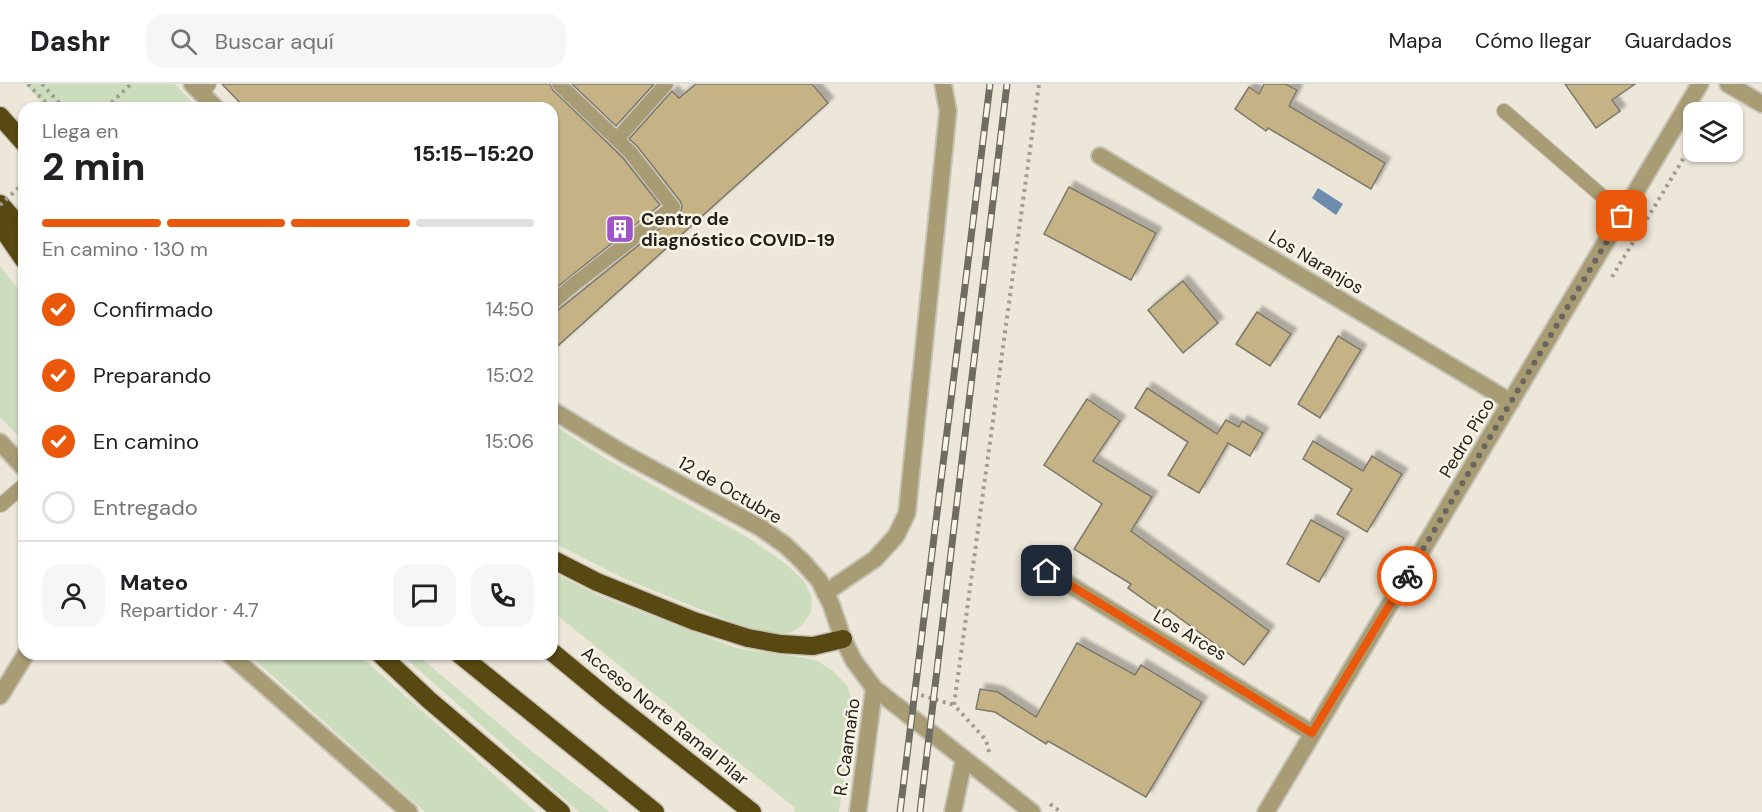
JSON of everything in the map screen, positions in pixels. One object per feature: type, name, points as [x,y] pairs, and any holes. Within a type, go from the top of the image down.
[{"type":"highway","points":[[0,116],[18,136]]},
{"type":"highway","points":[[0,205],[18,224]]},
{"type":"highway","points":[[0,225],[18,251]]},
{"type":"highway","points":[[558,562],[597,582],[694,621],[748,638],[781,644],[813,646],[843,639]]},
{"type":"highway","name":"Acceso Norte Ramal Pilar","points":[[558,657],[752,812]]},
{"type":"highway","points":[[386,660],[429,700],[561,812]]},
{"type":"highway","points":[[466,660],[654,812]]},
{"type":"street","name":"Pedro Pico","points":[[1266,812],[1700,84]]},
{"type":"street","points":[[1728,84],[1762,104]]},
{"type":"street","points":[[201,87],[212,102]]},
{"type":"street","points":[[825,592],[875,559],[896,536],[907,513],[948,111],[946,88]]},
{"type":"street","name":"Los Naranjos","points":[[1100,156],[1511,402]]},
{"type":"street","name":"12 de Octubre","points":[[558,414],[621,452],[761,528],[785,545],[819,580],[854,661],[874,688],[1032,812]]},
{"type":"street","points":[[0,442],[18,462]]},
{"type":"street","name":"Los Arces","points":[[1047,571],[1312,733]]},
{"type":"street","points":[[0,696],[22,660]]},
{"type":"street","points":[[236,660],[409,812]]},
{"type":"street","name":"R. Caamaño","points":[[858,812],[874,688]]},
{"type":"street","points":[[953,812],[964,759]]},
{"type":"lane","points":[[558,298],[673,207],[630,152],[559,84]]},
{"type":"lane","points":[[617,139],[666,84]]},
{"type":"lane","points":[[1504,111],[1622,216]]},
{"type":"lane","points":[[1,505],[18,490]]},
{"type":"path","points":[[28,84],[45,102]]},
{"type":"path","points":[[42,84],[58,102]]},
{"type":"path","points":[[112,102],[131,84]]},
{"type":"path","points":[[954,705],[1039,84]]},
{"type":"path","points":[[0,205],[18,188]]},
{"type":"path","points":[[906,690],[954,705],[986,740],[990,755]]},
{"type":"green space","points":[[25,84],[175,84],[192,102],[42,102]]},
{"type":"green space","points":[[0,266],[18,288],[18,436],[0,417]]},
{"type":"green space","points":[[558,428],[611,462],[747,537],[785,563],[804,581],[812,598],[811,611],[804,623],[784,635],[747,628],[623,578],[558,545]]},
{"type":"green space","points":[[558,575],[602,597],[736,648],[818,661],[833,671],[847,685],[852,700],[853,719],[839,812],[794,812],[795,808],[558,616]]},
{"type":"green space","points":[[255,660],[365,660],[536,812],[425,812]]},
{"type":"green space","points":[[408,660],[423,660],[529,749],[610,812],[579,812]]},
{"type":"water","points":[[1318,188],[1343,204],[1336,215],[1312,198]]},
{"type":"building","points":[[222,84],[550,84],[553,90],[623,158],[660,205],[558,286],[558,102],[239,102]]},
{"type":"building","points":[[572,84],[654,84],[616,126]]},
{"type":"building","points":[[696,84],[812,84],[828,103],[558,346],[558,310],[681,211],[680,201],[629,139],[672,91],[679,98]]},
{"type":"building","points":[[1264,84],[1285,84],[1297,90],[1289,106],[1385,163],[1371,189],[1268,128],[1266,131],[1235,109],[1249,87],[1259,94]]},
{"type":"building","points":[[1565,84],[1635,84],[1612,100],[1620,111],[1596,128]]},
{"type":"building","points":[[1069,187],[1156,233],[1131,280],[1044,234]]},
{"type":"building","points":[[1183,281],[1218,323],[1183,353],[1148,310]]},
{"type":"building","points":[[1257,312],[1291,334],[1270,366],[1236,344]]},
{"type":"building","points":[[1338,336],[1361,350],[1320,418],[1298,404]]},
{"type":"building","points":[[1147,388],[1217,434],[1226,420],[1239,427],[1242,421],[1263,433],[1250,456],[1228,443],[1199,493],[1168,475],[1188,442],[1135,408]]},
{"type":"building","points":[[1087,399],[1120,421],[1093,461],[1152,497],[1131,531],[1269,631],[1244,665],[1167,609],[1163,613],[1128,588],[1131,584],[1074,549],[1102,504],[1044,465]]},
{"type":"building","points":[[1313,441],[1363,471],[1372,456],[1402,474],[1367,532],[1337,514],[1352,489],[1303,459]]},
{"type":"building","points":[[1311,520],[1344,538],[1319,582],[1287,564]]},
{"type":"building","points":[[1077,643],[1135,675],[1141,665],[1202,702],[1146,797],[1048,741],[1046,744],[995,712],[976,709],[980,689],[998,692],[1036,717]]},
{"type":"railway","points":[[900,812],[990,84]]},
{"type":"railway","points":[[920,812],[1007,84]]},
{"type":"way so far","points":[[1407,576],[1622,216]]},
{"type":"place","name":"Centro de diagnóstico COVID-19","points":[[620,229]]},
{"type":"route","points":[[1047,571],[1312,733],[1407,576]]}]
